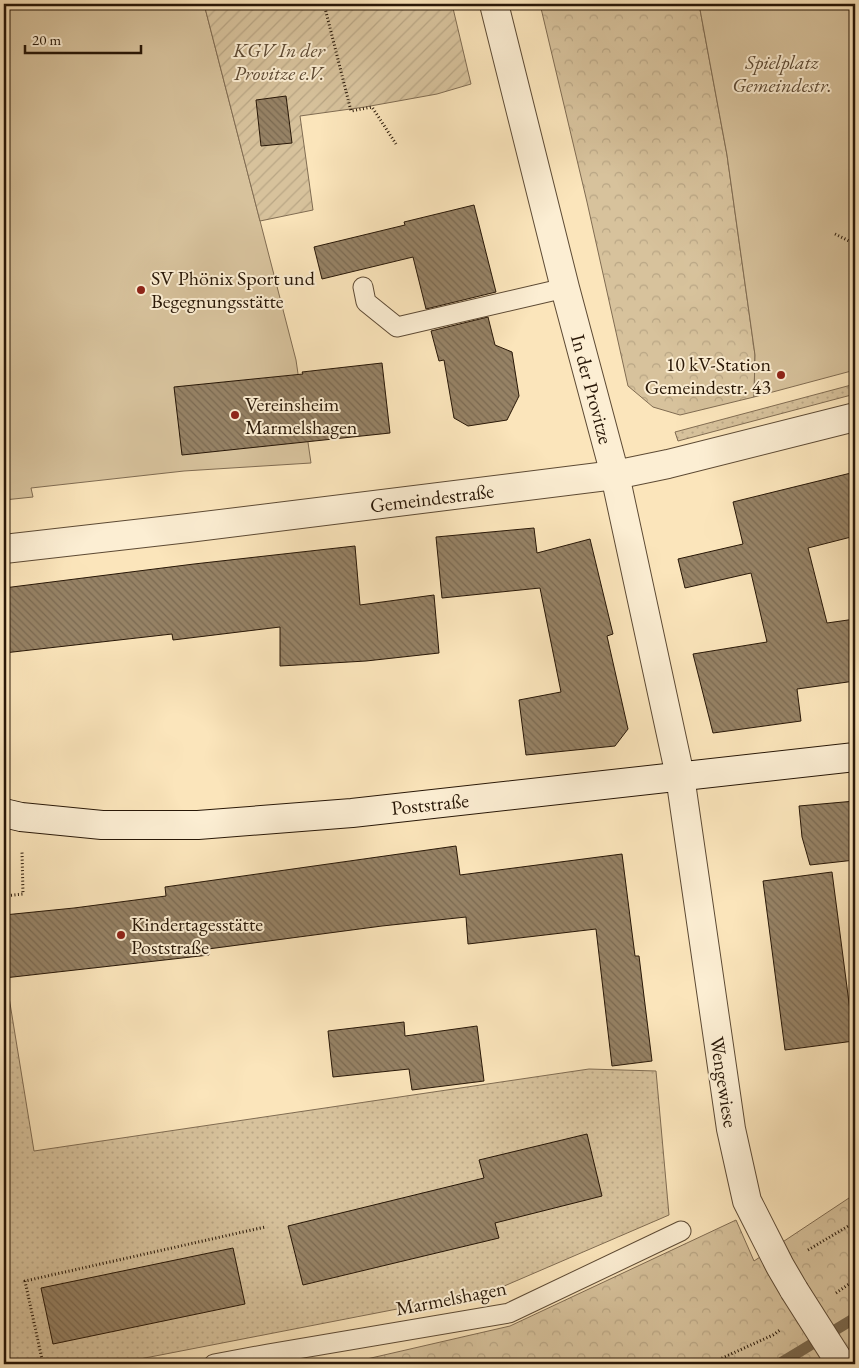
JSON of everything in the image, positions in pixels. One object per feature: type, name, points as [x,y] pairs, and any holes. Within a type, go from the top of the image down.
[{"type":"street","name":"In der Provitze","points":[[494,4],[565,288],[615,475],[680,776]]},
{"type":"street","name":"Gemeindestraße","points":[[4,549],[615,475],[668,464],[855,417]]},
{"type":"street","name":"Poststraße","points":[[12,815],[102,825],[198,825],[352,813],[855,757]]},
{"type":"street","name":"Wengewiese","points":[[680,776],[731,1129],[747,1201],[780,1266],[841,1364]]},
{"type":"lane","points":[[363,287],[366,302],[398,327],[565,288]]},
{"type":"lane","name":"Marmelshagen","points":[[214,1364],[509,1313],[681,1231]]},
{"type":"path","points":[[324,4],[351,111],[372,107],[396,144]]},
{"type":"path","points":[[835,234],[851,242],[855,247]]},
{"type":"path","points":[[4,896],[23,894],[12,815]]},
{"type":"path","points":[[780,1266],[855,1222]]},
{"type":"path","points":[[43,1364],[24,1281],[266,1227]]},
{"type":"green space","name":"SV Phönix Sport und Begegnungsstätte","points":[[4,4],[204,4],[296,360],[311,463],[184,471],[31,488],[33,497],[4,500]]},
{"type":"green space","name":"KGV In der Provitze e.V.","points":[[204,4],[452,4],[471,84],[437,94],[300,116],[313,210],[260,221]]},
{"type":"green space","points":[[540,4],[699,4],[727,155],[755,355],[754,397],[680,415],[653,407],[628,386]]},
{"type":"green space","name":"Spielplatz Gemeindestr.","points":[[699,4],[855,4],[851,92],[855,113],[855,370],[754,397],[755,355],[727,155]]},
{"type":"green space","points":[[855,384],[855,394],[678,441],[675,432]]},
{"type":"green space","points":[[4,986],[8,991],[34,1151],[589,1069],[656,1071],[669,1215],[495,1290],[114,1364],[4,1364]]},
{"type":"green space","points":[[855,1194],[855,1364],[345,1364],[510,1326],[736,1220],[754,1261]]},
{"type":"building","points":[[286,96],[292,143],[261,146],[256,100]]},
{"type":"building","points":[[474,205],[496,292],[426,309],[413,257],[322,279],[314,247],[405,225],[404,222]]},
{"type":"building","points":[[488,317],[495,345],[512,352],[519,396],[507,420],[468,426],[454,418],[444,360],[439,361],[431,331]]},
{"type":"building","points":[[382,363],[390,433],[182,455],[174,387],[303,374],[302,372]]},
{"type":"building","points":[[855,472],[855,536],[808,548],[827,623],[855,619],[855,681],[797,689],[801,721],[713,733],[693,654],[767,642],[751,573],[685,588],[678,559],[743,544],[733,502]]},
{"type":"building","points":[[534,528],[537,553],[590,539],[613,634],[607,636],[628,729],[615,746],[526,755],[519,700],[561,692],[540,588],[442,598],[436,537]]},
{"type":"building","points":[[355,546],[360,605],[434,595],[439,653],[366,661],[280,666],[280,627],[173,640],[172,634],[4,653],[4,588]]},
{"type":"building","points":[[855,801],[855,860],[810,865],[802,837],[799,806]]},
{"type":"building","points":[[456,846],[460,875],[622,854],[635,956],[639,956],[652,1061],[612,1066],[596,929],[468,944],[466,917],[208,949],[209,955],[4,978],[4,915],[166,896],[165,887]]},
{"type":"building","points":[[832,872],[854,1041],[785,1050],[763,881]]},
{"type":"building","points":[[404,1022],[405,1036],[477,1026],[484,1081],[412,1090],[409,1069],[333,1077],[328,1031]]},
{"type":"building","points":[[587,1134],[602,1196],[495,1223],[499,1238],[303,1285],[288,1226],[484,1178],[479,1160]]},
{"type":"building","points":[[233,1248],[245,1304],[53,1344],[41,1288]]},
{"type":"waterway","points":[[779,1364],[855,1318]]},
{"type":"place","name":"SV Phönix Sport und Begegnungsstätte","points":[[141,290]]},
{"type":"place","name":"10 kV-Station Gemeindestr. 43","points":[[781,375]]},
{"type":"place","name":"Vereinsheim Marmelshagen","points":[[235,415]]},
{"type":"place","name":"Kindertagesstätte Poststraße","points":[[121,935]]}]
